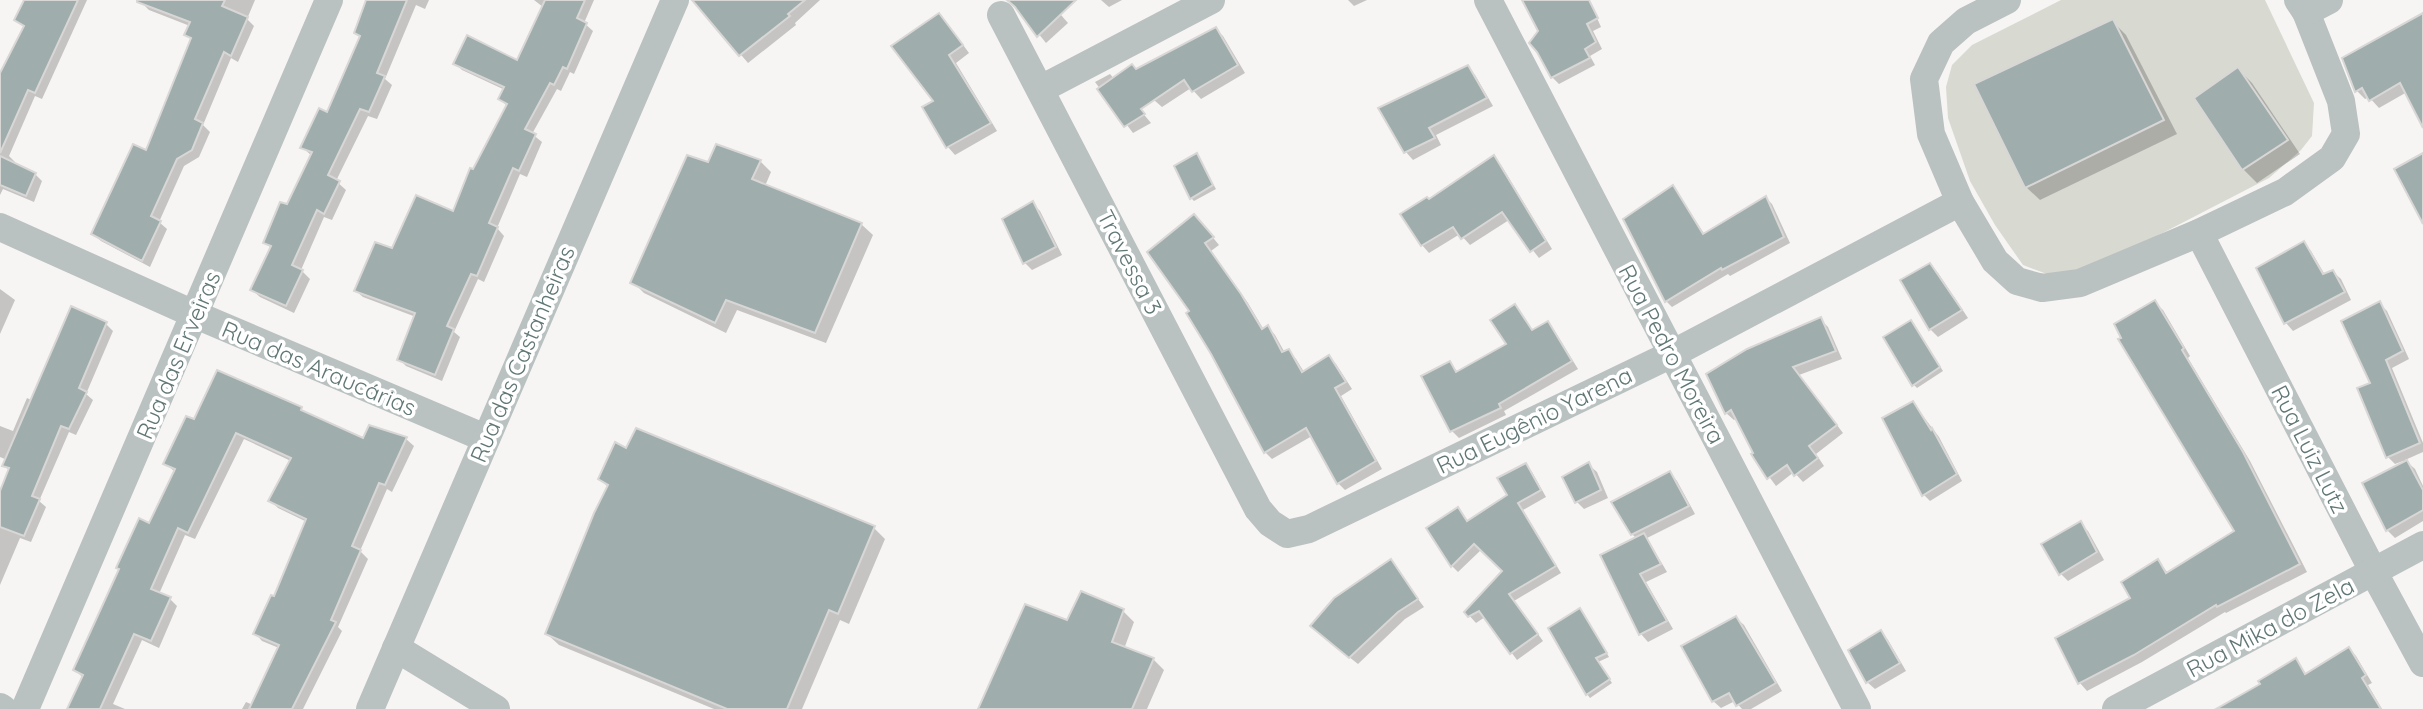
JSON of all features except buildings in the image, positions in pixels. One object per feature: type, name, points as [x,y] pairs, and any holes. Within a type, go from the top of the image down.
[{"type":"street","name":"Rua das Erveiras","points":[[25,709],[329,0]]},
{"type":"street","name":"Rua das Castanheiras","points":[[370,709],[675,0]]},
{"type":"street","points":[[1041,89],[1210,0]]},
{"type":"street","name":"Rua Pedro Moreira","points":[[1488,0],[1857,709]]},
{"type":"street","points":[[2007,0],[1966,21],[1941,43],[1924,79],[1931,134],[1960,202],[1995,261],[2017,281],[2042,289],[2080,283],[2199,233],[2285,192],[2332,158],[2346,134],[2341,101],[2311,4]]},
{"type":"street","name":"Travessa 3","points":[[1001,15],[1258,509]]},
{"type":"street","name":"Rua Eugênio Yarena","points":[[1258,509],[1270,523],[1287,534],[1309,528],[1672,354],[1960,202]]},
{"type":"street","name":"Rua das Araucárias","points":[[0,228],[485,438]]},
{"type":"street","name":"Rua Luiz Lutz","points":[[2199,233],[2423,663]]},
{"type":"street","name":"Rua Mika do Zela","points":[[2116,709],[2423,545]]},
{"type":"street","points":[[396,648],[496,709]]},
{"type":"shaded area","points":[[2061,0],[2265,0],[2314,103],[2312,136],[2301,150],[2269,178],[2091,270],[2047,274],[2023,265],[1995,225],[1970,181],[1948,118],[1946,87],[1952,65],[1972,45]]}]
